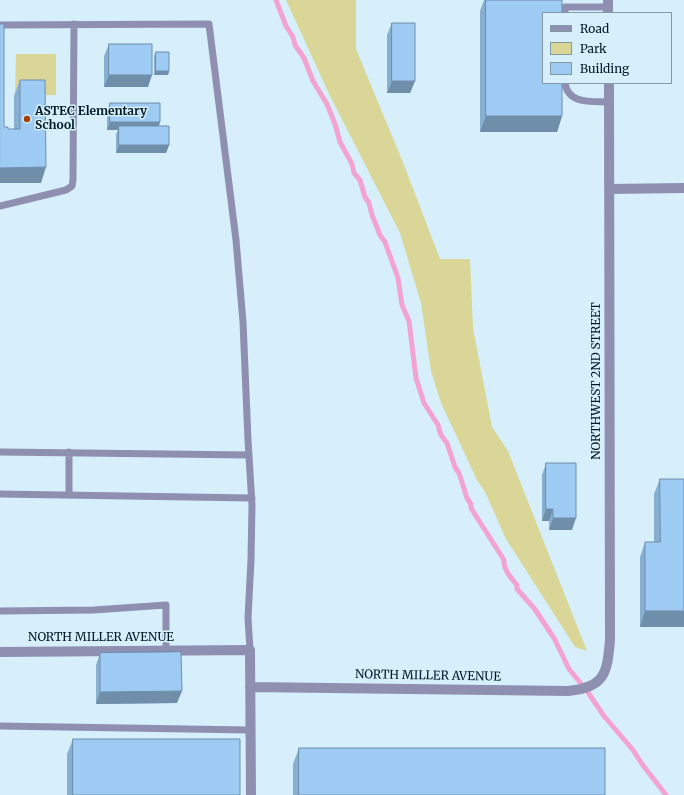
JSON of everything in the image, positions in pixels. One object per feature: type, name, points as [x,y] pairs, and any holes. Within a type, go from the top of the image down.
[{"type":"street","name":"NORTHWEST 2ND STREET","points":[[600,678],[606,670],[610,640],[609,84]]},
{"type":"street","points":[[610,189],[684,188]]},
{"type":"street","points":[[250,650],[251,795]]},
{"type":"street","name":"NORTH MILLER AVENUE","points":[[0,652],[250,650]]},
{"type":"street","name":"NORTH MILLER AVENUE","points":[[250,686],[568,691],[583,689],[590,686],[600,678]]},
{"type":"lane","points":[[565,10],[608,7]]},
{"type":"lane","points":[[0,206],[66,190],[72,186],[74,24]]},
{"type":"lane","points":[[0,25],[209,24],[236,240],[243,322],[252,498],[248,618],[250,650]]},
{"type":"lane","points":[[565,84],[566,89],[571,96],[583,101],[609,102]]},
{"type":"lane","points":[[0,452],[249,455]]},
{"type":"lane","points":[[69,452],[69,495]]},
{"type":"lane","points":[[0,494],[252,498]]},
{"type":"lane","points":[[0,611],[94,610],[166,606],[166,651]]},
{"type":"lane","points":[[0,726],[250,730]]},
{"type":"green space","points":[[286,0],[356,0],[356,49],[404,165],[440,259],[470,259],[473,328],[492,427],[508,451],[587,651],[575,647],[506,539],[485,492],[477,480],[441,403],[431,371],[421,303],[400,233],[330,96]]},
{"type":"green space","points":[[16,54],[56,54],[56,95],[15,95]]},
{"type":"building","points":[[486,0],[562,0],[562,12],[542,12],[542,84],[562,84],[562,116],[486,116]]},
{"type":"building","points":[[392,23],[415,23],[415,81],[392,81]]},
{"type":"building","points":[[0,24],[4,24],[4,127],[8,127],[8,129],[20,129],[20,80],[45,80],[46,167],[0,168]]},
{"type":"building","points":[[109,44],[152,44],[152,75],[109,75]]},
{"type":"building","points":[[156,52],[169,52],[169,71],[156,71]]},
{"type":"building","points":[[110,103],[160,103],[160,122],[110,122]]},
{"type":"building","points":[[119,126],[169,126],[169,145],[119,145]]},
{"type":"building","points":[[546,463],[576,463],[576,518],[553,518],[553,509],[546,509]]},
{"type":"building","points":[[660,479],[684,479],[684,611],[645,611],[645,542],[660,542]]},
{"type":"building","points":[[181,652],[182,691],[100,692],[100,653]]},
{"type":"building","points":[[73,739],[240,739],[240,795],[73,795]]},
{"type":"building","points":[[299,748],[605,748],[605,795],[299,795]]},
{"type":"waterway","points":[[276,0],[286,26],[293,37],[295,45],[304,58],[313,81],[327,104],[340,142],[352,164],[354,173],[360,180],[380,235],[385,242],[398,278],[402,305],[409,321],[416,378],[424,403],[438,425],[441,435],[447,443],[467,498],[471,504],[471,508],[504,560],[506,570],[517,585],[517,589],[534,608],[554,638],[569,669],[587,691],[604,716],[633,750],[666,795]]},
{"type":"place","name":"ASTEC Elementary School","points":[[27,119]]}]
